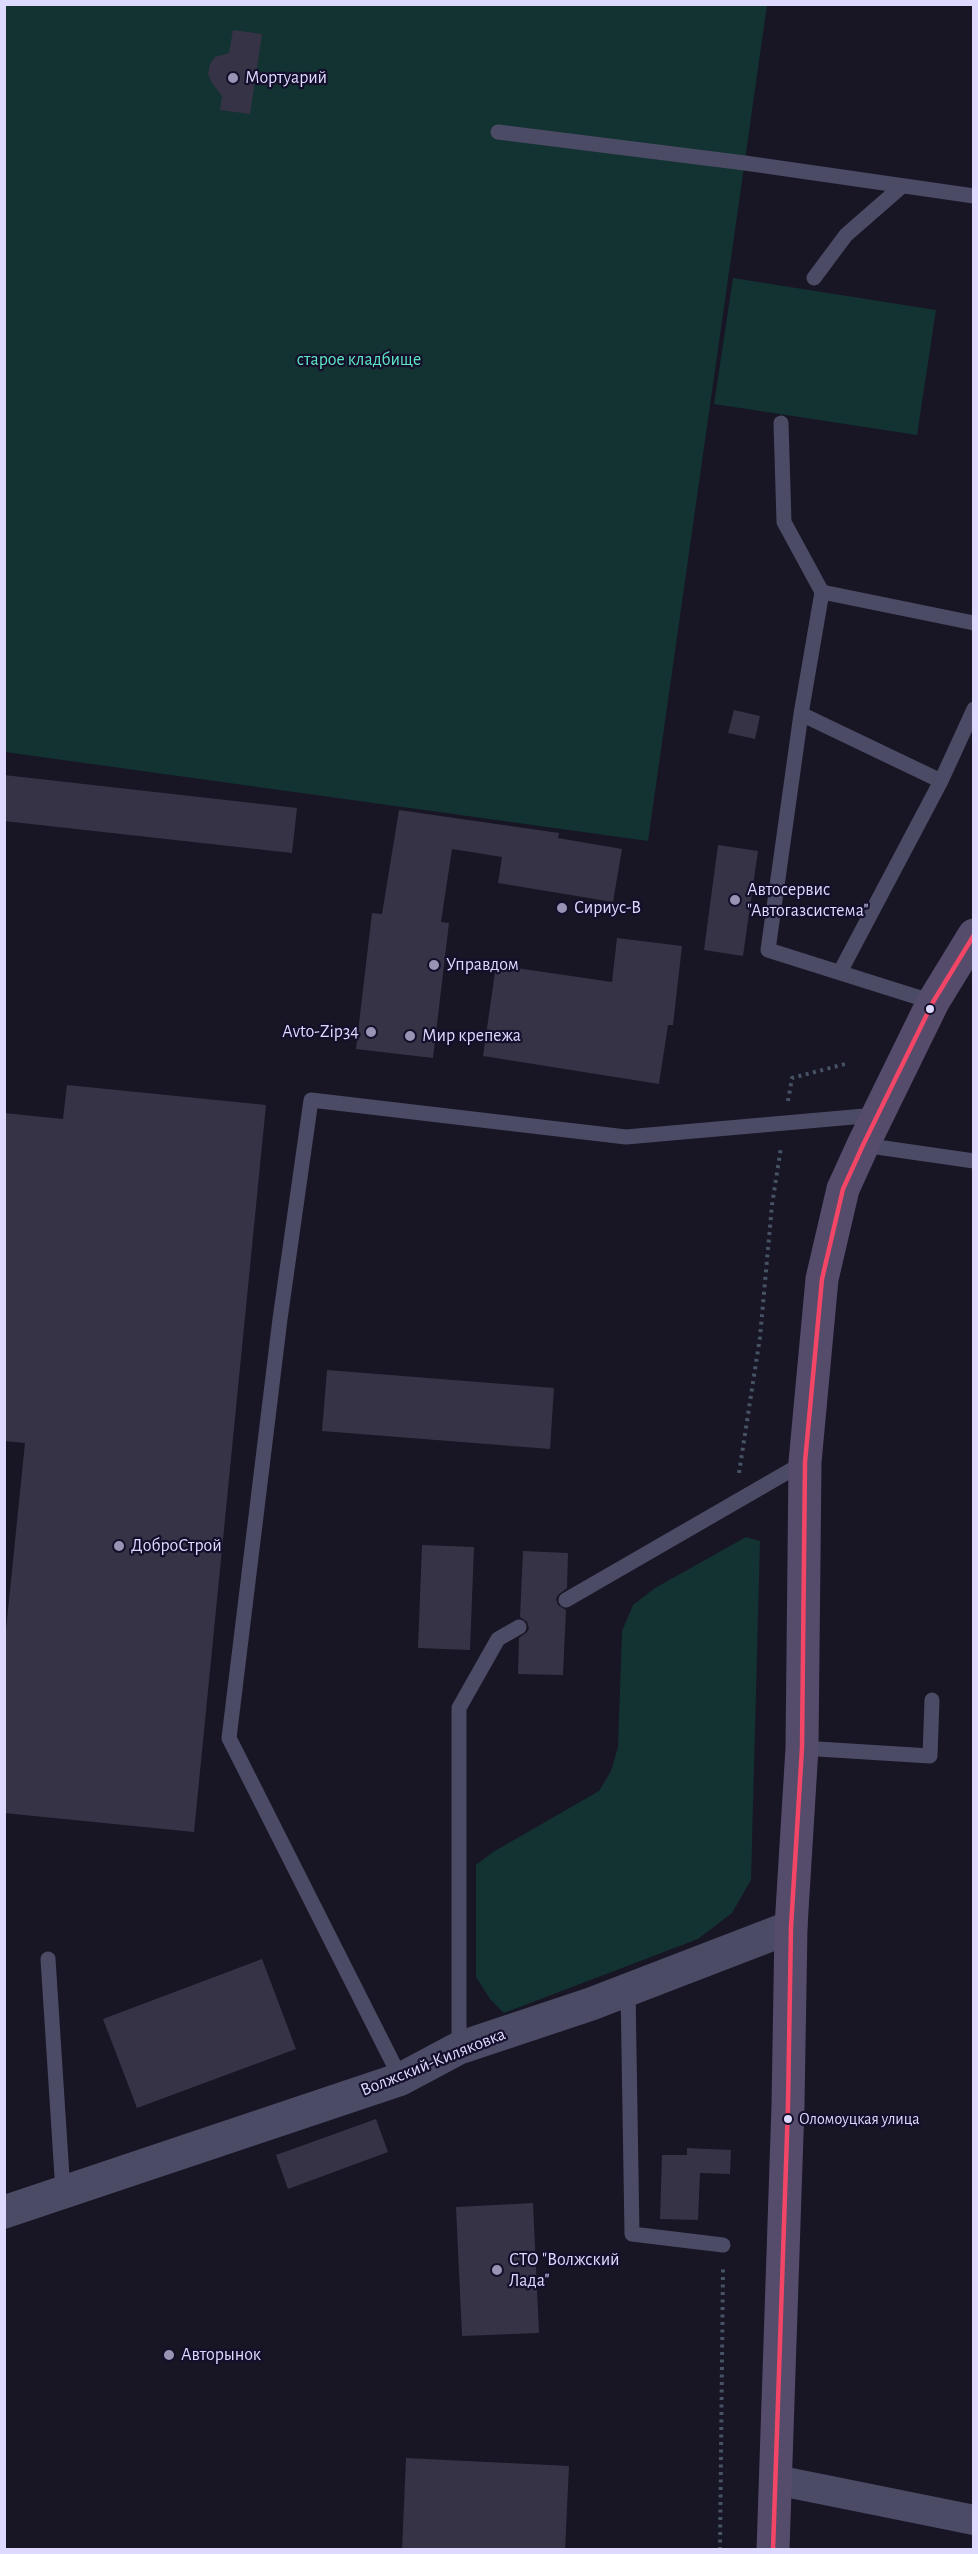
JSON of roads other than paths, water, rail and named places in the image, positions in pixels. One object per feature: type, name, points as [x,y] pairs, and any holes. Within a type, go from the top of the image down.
[{"type":"main road","points":[[774,2550],[788,2105],[791,1927],[802,1748],[805,1462],[822,1279],[843,1189],[876,1115],[933,1002],[974,935]]},
{"type":"street","name":"Волжский-Киляковка","points":[[4,2212],[401,2079],[459,2048],[628,1990],[791,1927]]},
{"type":"street","points":[[776,2480],[974,2520]]},
{"type":"lane","points":[[498,132],[745,163],[974,196]]},
{"type":"lane","points":[[813,278],[846,235],[902,187]]},
{"type":"lane","points":[[781,423],[784,522],[822,592],[801,714],[768,950],[933,1002]]},
{"type":"lane","points":[[822,592],[974,622]]},
{"type":"lane","points":[[840,972],[941,781],[974,709]]},
{"type":"lane","points":[[801,714],[941,781]]},
{"type":"lane","points":[[401,2079],[229,1738],[279,1331],[311,1100],[626,1137],[876,1115]]},
{"type":"lane","points":[[863,1145],[974,1161]]},
{"type":"lane","points":[[566,1600],[805,1462]]},
{"type":"lane","points":[[459,2048],[459,1708],[498,1639],[519,1628]]},
{"type":"lane","points":[[802,1748],[930,1756],[932,1700]]},
{"type":"lane","points":[[48,1959],[63,2192]]},
{"type":"lane","points":[[628,1990],[632,2234],[723,2245]]},
{"type":"place","name":"Мортуарий","points":[[233,78]]},
{"type":"place","name":"Автосервис \"Автогазсистема\"","points":[[735,900]]},
{"type":"place","name":"Сириус-В","points":[[562,908]]},
{"type":"place","name":"Управдом","points":[[434,965]]},
{"type":"place","name":"Avto-Zip34","points":[[371,1032]]},
{"type":"place","name":"Мир крепежа","points":[[410,1036]]},
{"type":"place","name":"ДоброСтрой","points":[[119,1546]]},
{"type":"place","name":"Оломоуцкая улица","points":[[788,2119]]},
{"type":"place","name":"СТО \"Волжский Лада\"","points":[[497,2270]]},
{"type":"place","name":"Авторынок","points":[[169,2355]]},
{"type":"park label","name":"старое кладбище","points":[[359,360]]}]
